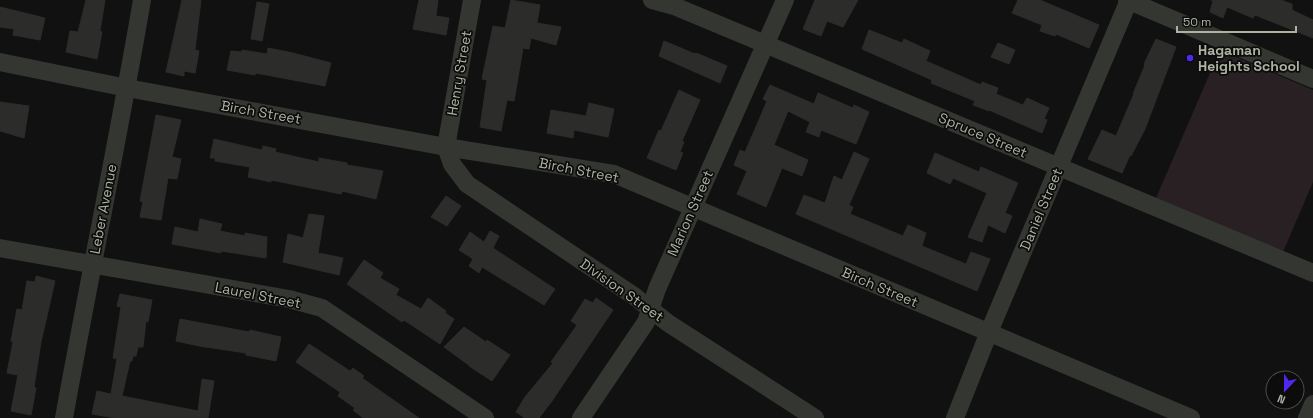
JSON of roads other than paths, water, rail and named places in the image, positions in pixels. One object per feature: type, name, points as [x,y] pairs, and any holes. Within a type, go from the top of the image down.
[{"type":"street","name":"Leber Avenue","points":[[64,418],[92,264],[127,88],[142,0]]},
{"type":"street","name":"Henry Street","points":[[446,147],[472,0]]},
{"type":"street","name":"Spruce Street","points":[[652,0],[674,6],[1313,273]]},
{"type":"street","name":"Marion Street","points":[[581,418],[646,322],[657,289],[785,0]]},
{"type":"street","points":[[1128,0],[1313,79]]},
{"type":"street","name":"Daniel Street","points":[[955,418],[989,332],[1128,0]]},
{"type":"street","name":"Birch Street","points":[[0,62],[127,88],[446,147],[614,174],[1191,418]]},
{"type":"street","name":"Division Street","points":[[446,147],[452,164],[467,184],[650,308],[668,323],[814,418]]},
{"type":"street","name":"Laurel Street","points":[[0,248],[289,300],[322,308],[485,418]]},
{"type":"street","points":[[1307,418],[1313,404]]},
{"type":"place","name":"Hagaman Heights School","points":[[1190,58]]}]
